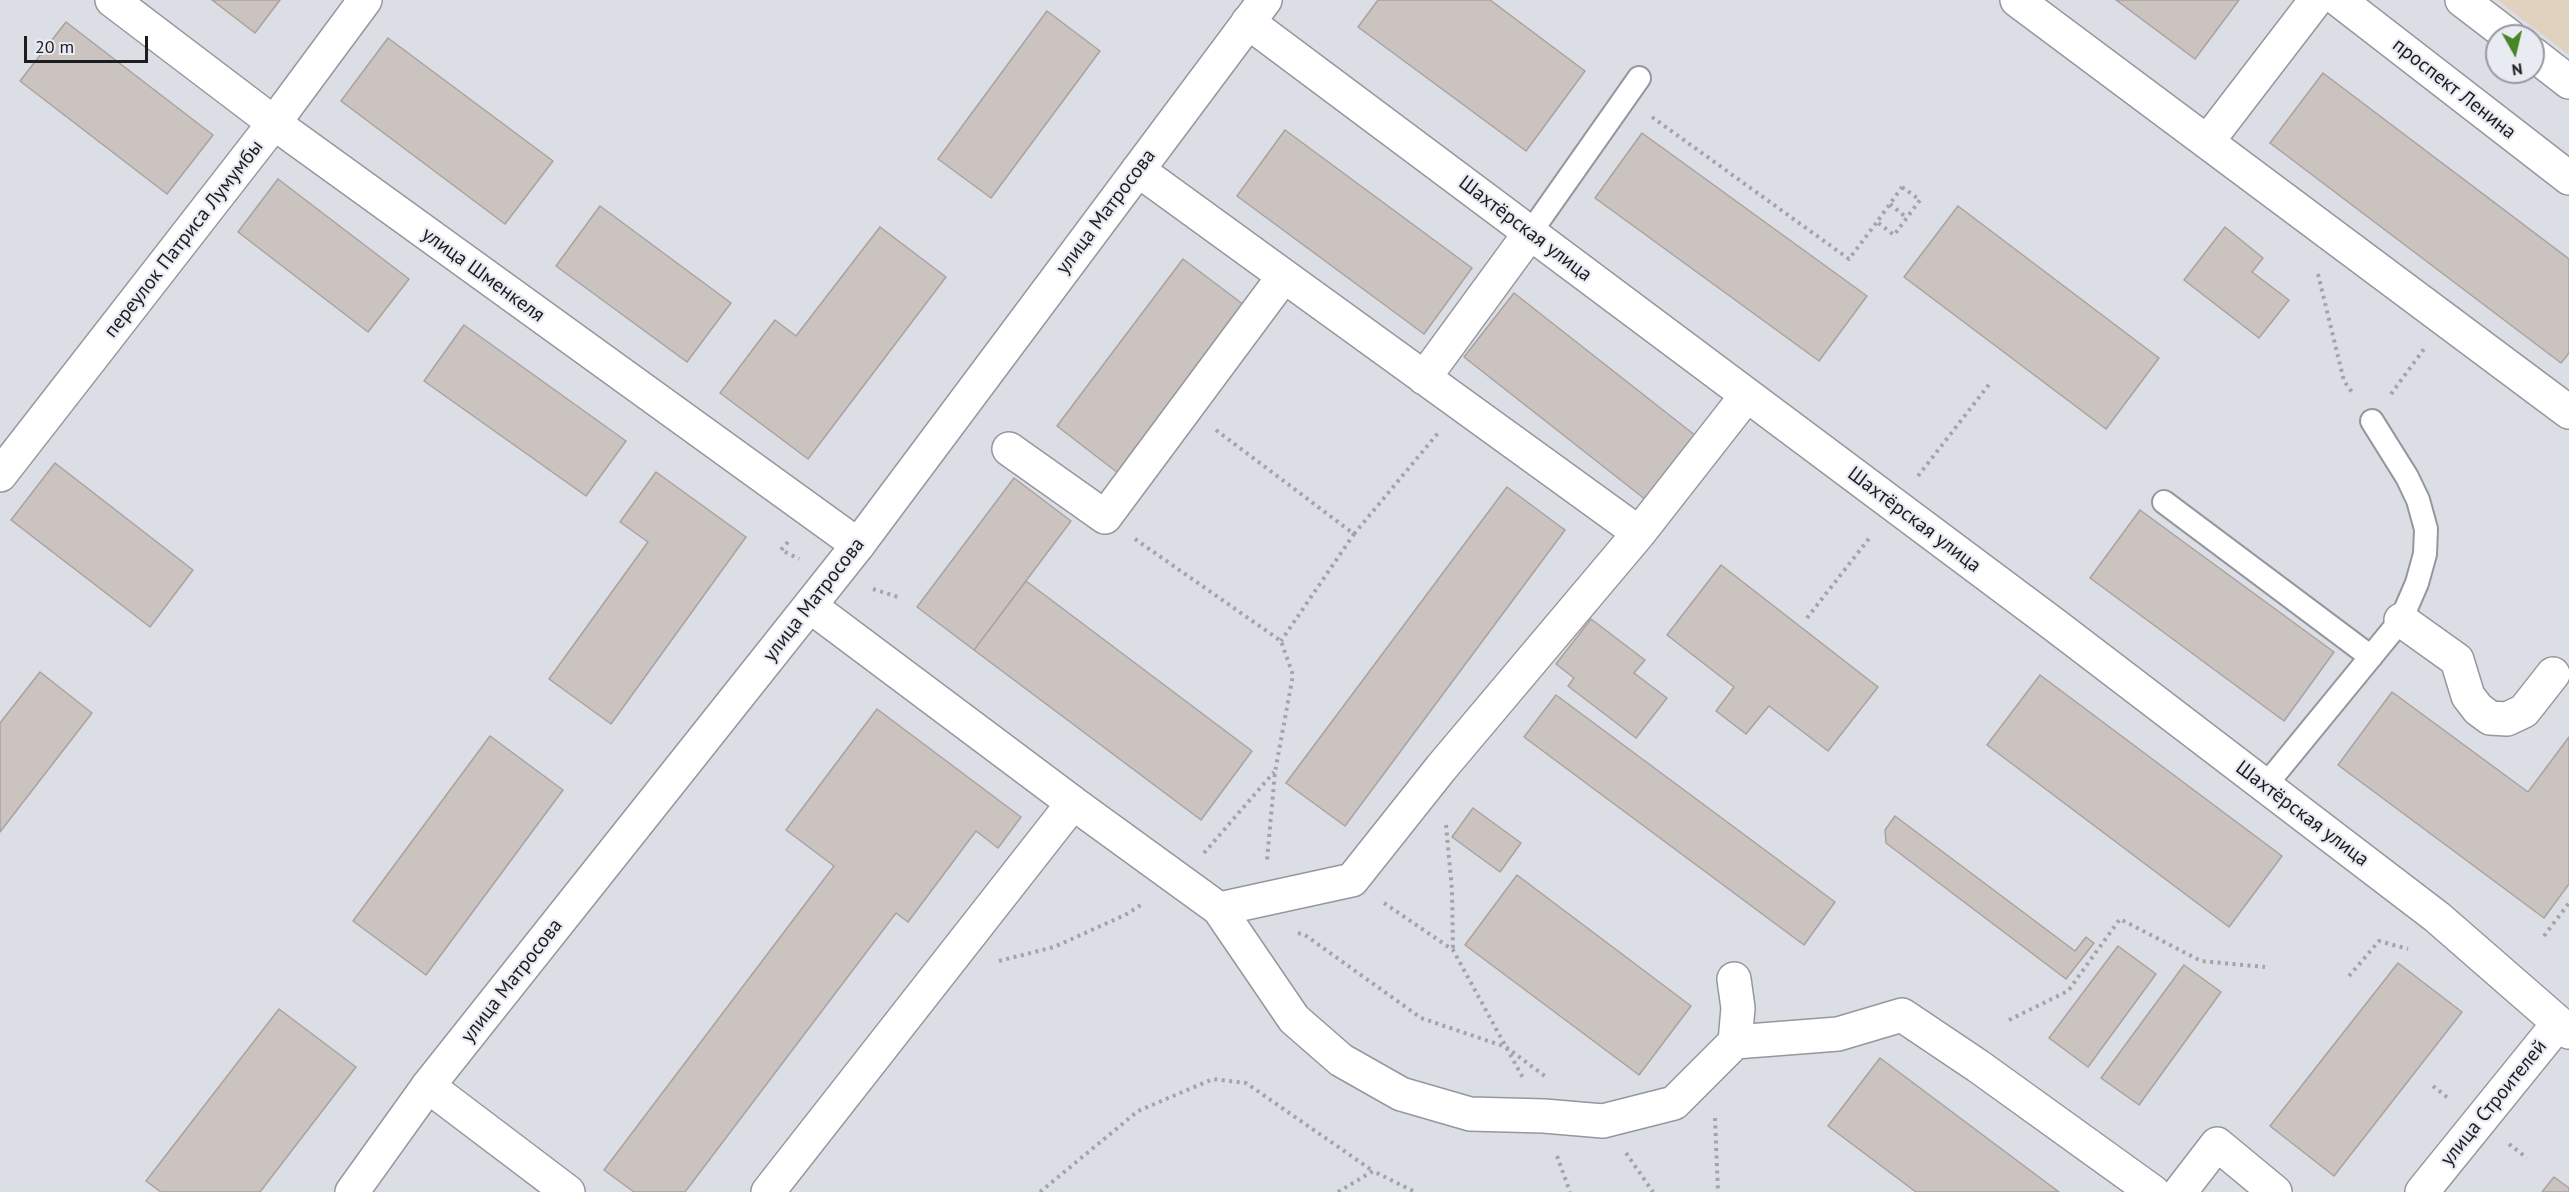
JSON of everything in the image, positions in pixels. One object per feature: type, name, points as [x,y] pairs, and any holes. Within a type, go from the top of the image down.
[{"type":"street","name":"улица Шменкеля","points":[[112,0],[274,123],[858,545]]},
{"type":"street","name":"переулок Патриса Лумумбы","points":[[0,475],[274,123],[365,0]]},
{"type":"street","points":[[2017,0],[2569,412]]},
{"type":"street","points":[[2207,142],[2316,0]]},
{"type":"street","name":"проспект Ленина","points":[[2339,0],[2569,178]]},
{"type":"street","points":[[2462,0],[2493,24]]},
{"type":"street","name":"улица Матросова","points":[[352,1192],[428,1086],[858,545],[1256,11]]},
{"type":"street","name":"Шахтёрская улица","points":[[1256,11],[1530,232],[2437,917],[2564,1028]]},
{"type":"street","points":[[2545,63],[2569,82]]},
{"type":"street","points":[[1138,170],[1639,532]]},
{"type":"street","points":[[1424,378],[1530,232]]},
{"type":"street","points":[[1009,449],[1105,518],[1284,276]]},
{"type":"street","points":[[1220,909],[1352,880],[1441,768],[1639,532],[1747,395]]},
{"type":"street","points":[[810,606],[1073,803],[1220,909],[1294,1018],[1341,1060],[1401,1094],[1470,1114],[1544,1116],[1604,1121],[1674,1103],[1736,1042],[1838,1034],[1902,1015],[1978,1066],[2153,1192]]},
{"type":"street","points":[[2401,620],[2457,660],[2468,696],[2478,709],[2490,718],[2507,719],[2524,711],[2553,674]]},
{"type":"street","points":[[768,1192],[1073,803]]},
{"type":"street","points":[[1734,979],[1738,1008],[1736,1042]]},
{"type":"street","name":"улица Строителей","points":[[2422,1192],[2564,1028]]},
{"type":"street","points":[[428,1086],[568,1192]]},
{"type":"street","points":[[2180,1192],[2217,1144],[2276,1192]]},
{"type":"lane","points":[[1530,232],[1639,78]]},
{"type":"lane","points":[[2265,786],[2401,620],[2417,583],[2425,554],[2426,530],[2418,500],[2407,477],[2372,421]]},
{"type":"lane","points":[[2164,502],[2371,657]]},
{"type":"path","points":[[1625,98],[1849,260],[1876,222],[1902,187],[1920,200],[1894,235],[1876,222]]},
{"type":"path","points":[[1890,204],[1907,218]]},
{"type":"path","points":[[2316,269],[2344,381],[2372,421],[2445,319]]},
{"type":"path","points":[[1281,641],[1354,534],[1462,405]]},
{"type":"path","points":[[1188,408],[1354,534]]},
{"type":"path","points":[[1105,518],[1281,641],[1293,675],[1275,772],[1264,900]]},
{"type":"path","points":[[1441,768],[1452,890],[1453,951]]},
{"type":"path","points":[[936,977],[1054,947],[1125,915],[1180,880],[1275,772]]},
{"type":"path","points":[[1352,880],[1453,951],[1544,1116]]},
{"type":"path","points":[[2544,936],[2569,903]]},
{"type":"path","points":[[2009,1020],[2068,991],[2120,920],[2201,961],[2265,967]]},
{"type":"path","points":[[1295,932],[1305,935],[1421,1018],[1506,1047],[1550,1080]]},
{"type":"path","points":[[2349,976],[2379,941],[2408,949]]},
{"type":"path","points":[[1712,1065],[1718,1192]]},
{"type":"path","points":[[1040,1192],[1138,1111],[1213,1079],[1246,1083],[1373,1171],[1415,1192]]},
{"type":"path","points":[[1338,1192],[1373,1171]]},
{"type":"shaded area","points":[[2497,0],[2569,0],[2569,55],[2545,37],[2545,24],[2528,24]]},
{"type":"building","points":[[212,0],[280,0],[255,33]]},
{"type":"building","points":[[1378,0],[1490,0],[1585,71],[1526,151],[1358,27]]},
{"type":"building","points":[[2116,0],[2239,0],[2195,59]]},
{"type":"building","points":[[1047,11],[1100,51],[991,198],[938,159]]},
{"type":"building","points":[[66,22],[213,135],[167,194],[20,81]]},
{"type":"building","points":[[388,38],[553,161],[505,224],[341,101]]},
{"type":"building","points":[[2323,73],[2569,259],[2569,353],[2561,363],[2270,143]]},
{"type":"building","points":[[1285,130],[1472,268],[1424,334],[1237,196]]},
{"type":"building","points":[[1642,133],[1867,296],[1819,361],[1595,198]]},
{"type":"building","points":[[278,179],[409,279],[368,332],[238,232]]},
{"type":"building","points":[[600,206],[731,303],[687,362],[556,266]]},
{"type":"building","points":[[1958,206],[2159,358],[2106,429],[1904,277]]},
{"type":"building","points":[[880,227],[946,277],[808,459],[720,393],[775,320],[796,336]]},
{"type":"building","points":[[2225,227],[2263,258],[2252,272],[2289,300],[2259,338],[2184,280]]},
{"type":"building","points":[[1183,259],[1244,305],[1118,473],[1057,426]]},
{"type":"building","points":[[1514,293],[1696,436],[1646,500],[1464,357]]},
{"type":"building","points":[[464,325],[626,441],[586,496],[424,381]]},
{"type":"building","points":[[55,463],[193,570],[150,627],[11,520]]},
{"type":"building","points":[[656,472],[746,537],[611,724],[549,679],[648,542],[620,522]]},
{"type":"building","points":[[1014,478],[1071,521],[974,650],[917,607]]},
{"type":"building","points":[[1507,487],[1565,530],[1345,826],[1286,783]]},
{"type":"building","points":[[2140,510],[2334,652],[2284,721],[2090,578]]},
{"type":"building","points":[[1721,565],[1878,687],[1828,751],[1769,706],[1746,734],[1716,711],[1734,687],[1667,635]]},
{"type":"building","points":[[1026,581],[1252,751],[1201,820],[974,650]]},
{"type":"building","points":[[1591,619],[1645,660],[1634,673],[1667,698],[1636,738],[1568,686],[1574,678],[1556,664]]},
{"type":"building","points":[[40,672],[92,713],[0,832],[0,723]]},
{"type":"building","points":[[2040,675],[2282,856],[2229,927],[1987,745]]},
{"type":"building","points":[[2392,692],[2528,792],[2569,737],[2569,884],[2544,918],[2338,765]]},
{"type":"building","points":[[1556,695],[1835,902],[1804,945],[1524,737]]},
{"type":"building","points":[[877,709],[1021,817],[998,848],[976,831],[908,922],[896,913],[685,1192],[634,1192],[604,1170],[834,866],[786,830]]},
{"type":"building","points":[[490,736],[563,790],[426,975],[353,921]]},
{"type":"building","points":[[1473,808],[1521,843],[1500,872],[1452,837]]},
{"type":"building","points":[[1895,816],[2075,951],[2086,937],[2094,943],[2066,979],[1886,843],[1885,830]]},
{"type":"building","points":[[1517,875],[1691,1006],[1639,1075],[1465,945]]},
{"type":"building","points":[[2118,946],[2156,974],[2088,1067],[2049,1038]]},
{"type":"building","points":[[2398,963],[2462,1012],[2334,1176],[2270,1126]]},
{"type":"building","points":[[2184,965],[2221,992],[2139,1105],[2101,1078]]},
{"type":"building","points":[[279,1009],[356,1067],[260,1192],[161,1192],[146,1181]]},
{"type":"building","points":[[1880,1058],[2059,1192],[1916,1192],[1828,1126]]},
{"type":"building","points":[[2554,1177],[2569,1188],[2569,1192],[2542,1192]]}]
